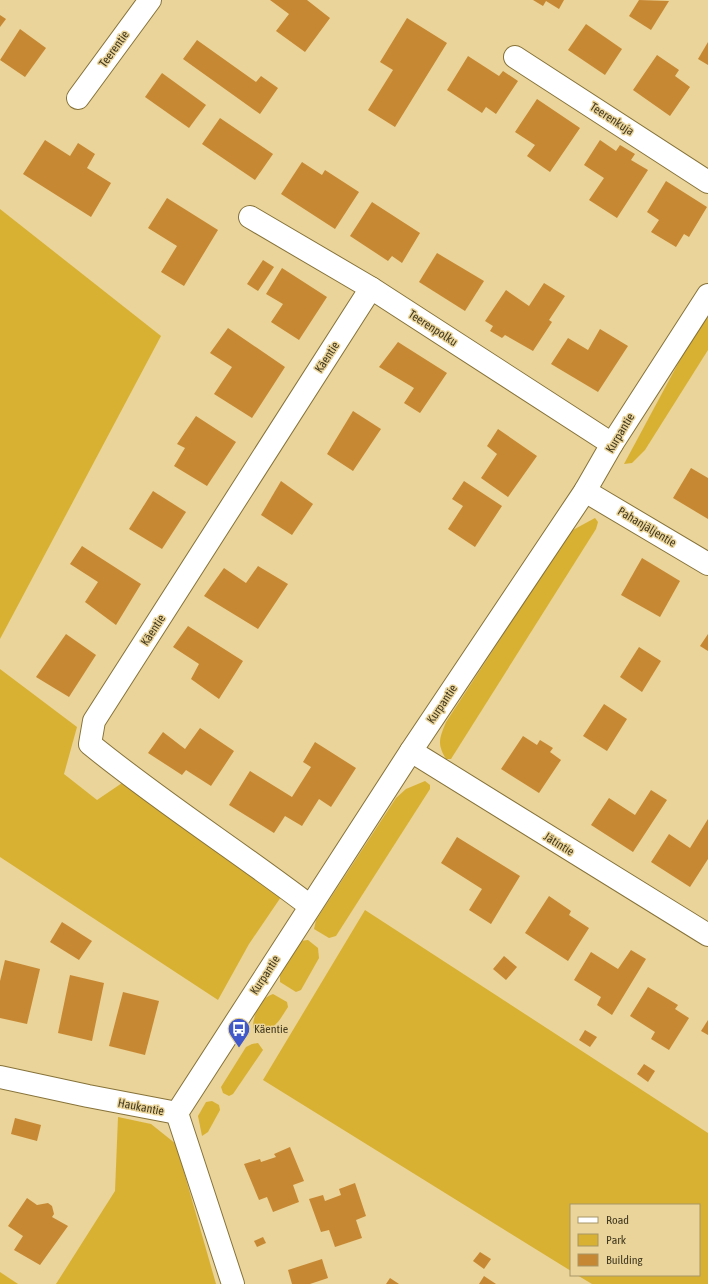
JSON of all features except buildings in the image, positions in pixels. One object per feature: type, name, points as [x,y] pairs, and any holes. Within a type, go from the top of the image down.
[{"type":"street","name":"Teerentie","points":[[78,98],[150,0]]},
{"type":"street","name":"Teerenkuja","points":[[515,57],[708,182]]},
{"type":"street","name":"Teerenpolku","points":[[250,217],[371,288],[612,444]]},
{"type":"street","name":"Käentie","points":[[310,906],[271,876],[137,782],[90,744],[94,721],[371,288]]},
{"type":"street","name":"Kurpantie","points":[[176,1114],[411,751],[585,491],[612,444],[708,295]]},
{"type":"street","name":"Pahanjäljentie","points":[[585,491],[708,564]]},
{"type":"street","name":"Jätintie","points":[[411,751],[708,936]]},
{"type":"street","name":"Haukantie","points":[[0,1077],[176,1114],[233,1284]]},
{"type":"green space","points":[[0,209],[161,336],[0,639]]},
{"type":"green space","points":[[708,316],[708,350],[645,450],[632,463],[624,464],[688,345]]},
{"type":"green space","points":[[595,518],[598,522],[596,529],[451,759],[446,759],[441,749],[440,741],[446,722],[571,531]]},
{"type":"green space","points":[[0,669],[77,727],[64,774],[97,800],[125,781],[283,894],[249,944],[218,1000],[0,857]]},
{"type":"green space","points":[[425,781],[430,785],[430,789],[336,936],[329,938],[314,929],[316,920],[396,798],[406,789]]},
{"type":"green space","points":[[365,910],[708,1133],[708,1284],[592,1284],[579,1276],[700,1276],[700,1204],[570,1204],[570,1270],[263,1080]]},
{"type":"green space","points":[[308,940],[318,948],[319,958],[301,990],[296,992],[280,982],[280,975],[300,941]]},
{"type":"green space","points":[[273,994],[287,1002],[288,1007],[278,1022],[270,1029],[259,1030],[253,1028],[254,1018],[258,1008],[264,999]]},
{"type":"green space","points":[[258,1043],[263,1050],[233,1094],[229,1096],[223,1093],[221,1087],[246,1047]]},
{"type":"green space","points":[[212,1101],[219,1105],[220,1110],[208,1132],[202,1136],[198,1116],[206,1102]]},
{"type":"green space","points":[[118,1117],[151,1124],[176,1144],[216,1284],[56,1284],[115,1191]]},
{"type":"green space","points":[[0,1272],[18,1284],[0,1284]]},
{"type":"place","name":"Käentie","points":[[239,1048]]}]
